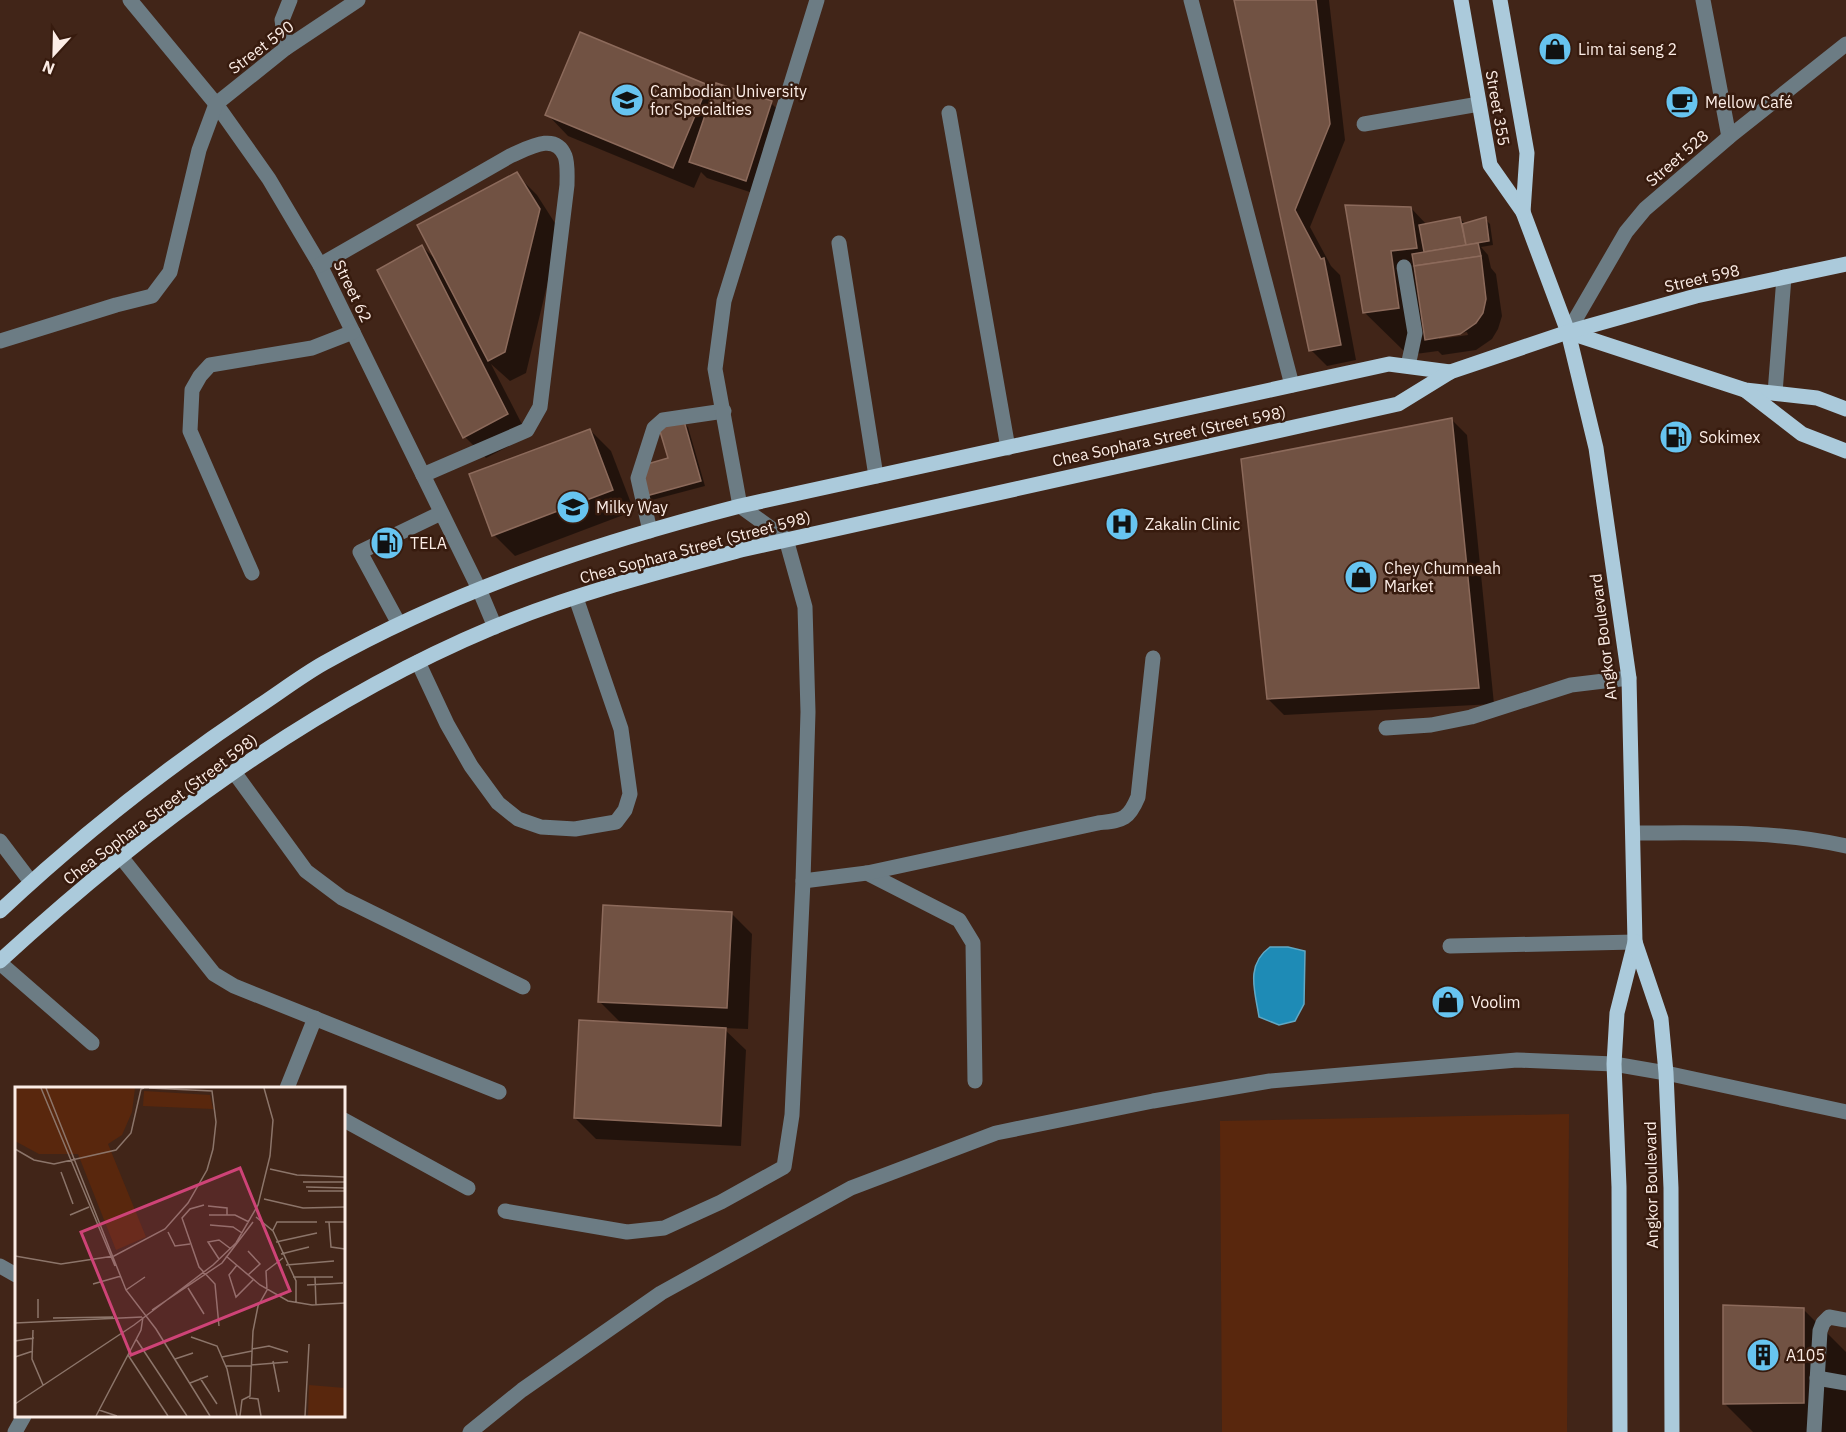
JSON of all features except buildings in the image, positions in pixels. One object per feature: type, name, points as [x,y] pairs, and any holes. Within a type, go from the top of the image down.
[{"type":"main road","name":"Street 355","points":[[1461,0],[1490,165],[1522,212],[1568,332]]},
{"type":"main road","name":"Street 355","points":[[1500,0],[1527,153],[1522,212]]},
{"type":"main road","name":"Street 598","points":[[1568,332],[1696,296],[1846,264]]},
{"type":"main road","name":"Chea Sophara Street (Street 598)","points":[[0,962],[42,922],[121,857],[234,772],[345,700],[418,662],[495,627],[655,573],[786,539],[1398,404],[1450,372],[1568,332]]},
{"type":"main road","points":[[1568,332],[1745,390],[1817,398],[1846,408]]},
{"type":"main road","name":"Angkor Boulevard","points":[[1568,332],[1596,448],[1629,678],[1635,942],[1617,1013],[1614,1064],[1619,1187],[1620,1432]]},
{"type":"main road","name":"Chea Sophara Street (Street 598)","points":[[0,911],[100,824],[210,738],[323,663],[399,624],[479,589],[563,558],[740,506],[1389,364],[1450,372]]},
{"type":"main road","points":[[1745,390],[1802,434],[1846,451]]},
{"type":"main road","name":"Angkor Boulevard","points":[[1635,942],[1662,1019],[1671,1188],[1672,1432]]},
{"type":"street","name":"Street 62","points":[[130,0],[216,104],[269,179],[320,265],[479,589],[495,627]]},
{"type":"street","points":[[286,48],[282,20],[290,0]]},
{"type":"street","name":"Street 590","points":[[216,104],[286,48],[358,0]]},
{"type":"street","points":[[505,1211],[627,1232],[664,1228],[721,1202],[784,1167],[792,1115],[803,881],[808,712],[805,607],[786,539],[740,506],[715,369],[724,302],[817,0]]},
{"type":"street","points":[[1191,0],[1292,385]]},
{"type":"street","points":[[1703,0],[1729,137]]},
{"type":"street","name":"Street 528","points":[[1568,332],[1626,232],[1645,209],[1729,137],[1846,44]]},
{"type":"street","points":[[0,341],[152,296],[170,272],[199,150],[216,104]]},
{"type":"street","points":[[1364,124],[1479,104]]},
{"type":"street","points":[[949,113],[1008,448]]},
{"type":"street","points":[[320,265],[510,156],[542,142],[550,142],[559,147],[566,157],[567,185],[540,407],[527,430],[423,475]]},
{"type":"street","points":[[840,243],[876,476]]},
{"type":"street","points":[[1404,267],[1415,333],[1408,366]]},
{"type":"street","points":[[1775,393],[1784,278]]},
{"type":"street","points":[[252,573],[190,431],[192,390],[210,365],[312,348],[353,332]]},
{"type":"street","points":[[650,531],[638,478],[654,428],[663,420],[724,411]]},
{"type":"street","points":[[399,624],[360,552],[441,513]]},
{"type":"street","points":[[418,662],[447,724],[471,766],[498,803],[518,819],[541,827],[575,829],[616,822],[625,810],[630,794],[621,729],[576,598]]},
{"type":"street","points":[[803,881],[867,873],[1123,820],[1131,813],[1137,797],[1154,658]]},
{"type":"street","points":[[1386,728],[1431,725],[1471,717],[1571,686],[1629,678]]},
{"type":"street","points":[[234,772],[306,871],[342,898],[524,987]]},
{"type":"street","points":[[1633,833],[1780,835],[1846,846]]},
{"type":"street","points":[[0,841],[31,882]]},
{"type":"street","points":[[121,857],[214,974],[234,986],[499,1092]]},
{"type":"street","points":[[867,873],[959,920],[973,943],[975,1081]]},
{"type":"street","points":[[1450,946],[1635,942]]},
{"type":"street","points":[[0,962],[92,1043]]},
{"type":"street","points":[[288,1087],[315,1018]]},
{"type":"street","points":[[470,1432],[522,1390],[661,1293],[851,1188],[996,1133],[1153,1101],[1270,1081],[1517,1060],[1614,1064],[1846,1112]]},
{"type":"street","points":[[345,1121],[468,1188]]},
{"type":"street","points":[[0,1266],[15,1274]]},
{"type":"street","points":[[1814,1432],[1820,1330],[1829,1317],[1846,1320]]},
{"type":"street","points":[[1817,1378],[1846,1383]]},
{"type":"street","points":[[15,1432],[23,1417]]},
{"type":"shaded area","points":[[1569,1114],[1567,1432],[1222,1432],[1220,1121]]},
{"type":"water","points":[[1270,947],[1288,947],[1305,951],[1304,1004],[1295,1021],[1279,1025],[1259,1017],[1254,988],[1254,970],[1257,962]]},
{"type":"place","name":"Lim tai seng 2","points":[[1555,49]]},
{"type":"place","name":"Cambodian University for Specialties","points":[[627,100]]},
{"type":"place","name":"Mellow Café","points":[[1682,102]]},
{"type":"place","name":"Sokimex","points":[[1676,437]]},
{"type":"place","name":"Milky Way","points":[[573,507]]},
{"type":"place","name":"Zakalin Clinic","points":[[1122,524]]},
{"type":"place","name":"TELA","points":[[387,543]]},
{"type":"place","name":"Chey Chumneah Market","points":[[1361,577]]},
{"type":"place","name":"Voolim","points":[[1448,1002]]},
{"type":"place","name":"A105","points":[[1763,1355]]}]
